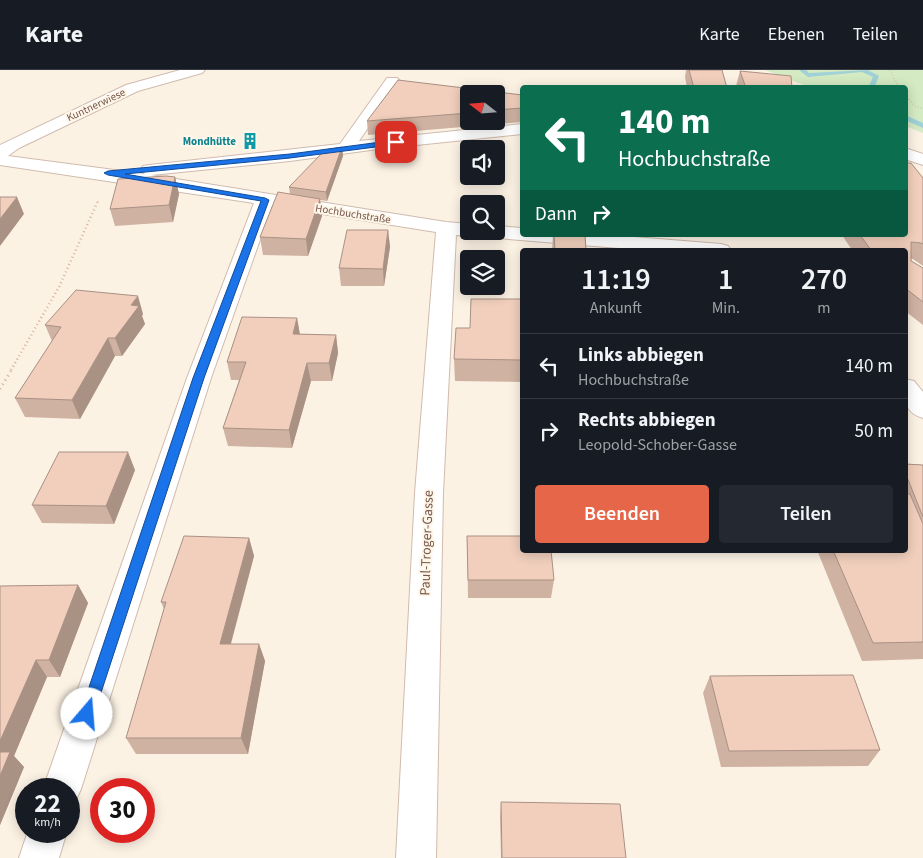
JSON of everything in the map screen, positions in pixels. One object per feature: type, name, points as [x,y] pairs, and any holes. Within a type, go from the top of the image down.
[{"type":"street","name":"Kuntnerwiese","points":[[0,153],[13,144],[132,88],[196,70]]},
{"type":"street","points":[[345,148],[392,80]]},
{"type":"street","points":[[108,173],[165,169],[520,129]]},
{"type":"street","points":[[908,154],[923,160]]},
{"type":"street","name":"Hochbuchstraße","points":[[0,160],[108,173],[265,200],[457,229]]},
{"type":"street","points":[[66,778],[198,378],[265,200]]},
{"type":"street","name":"Paul-Troger-Gasse","points":[[416,858],[429,493],[457,229]]},
{"type":"street","points":[[505,233],[520,234]]},
{"type":"street","points":[[557,237],[696,248]]},
{"type":"street","points":[[908,392],[923,409]]},
{"type":"street","points":[[39,858],[44,843]]},
{"type":"path","points":[[890,70],[898,85]]},
{"type":"path","points":[[908,98],[915,106],[923,109]]},
{"type":"path","points":[[0,389],[58,286],[95,212],[108,173]]},
{"type":"green space","points":[[765,70],[923,70],[923,133],[908,127],[908,85],[804,85]]},
{"type":"building","points":[[689,70],[722,70],[726,85],[693,85]]},
{"type":"building","points":[[740,71],[791,76],[792,85],[745,85]]},
{"type":"building","points":[[398,80],[460,88],[460,114],[367,121]]},
{"type":"building","points":[[505,93],[520,95],[520,108],[505,109]]},
{"type":"building","points":[[342,147],[326,192],[289,187],[325,150]]},
{"type":"building","points":[[908,163],[911,163],[923,178],[923,244],[911,242],[911,261],[923,268],[923,302],[908,290],[908,248],[870,248],[861,237],[908,237]]},
{"type":"building","points":[[175,177],[169,205],[110,209],[118,179]]},
{"type":"building","points":[[278,192],[320,199],[306,239],[260,237]]},
{"type":"building","points":[[0,197],[17,197],[0,219]]},
{"type":"building","points":[[347,230],[388,230],[383,269],[339,268]]},
{"type":"building","points":[[554,237],[585,237],[586,248],[555,248]]},
{"type":"building","points":[[76,290],[138,296],[131,305],[139,306],[115,338],[108,338],[72,400],[15,398],[61,327],[45,325]]},
{"type":"building","points":[[471,299],[520,299],[520,360],[454,359],[456,328],[470,328]]},
{"type":"building","points":[[242,317],[297,318],[293,334],[336,335],[329,363],[307,363],[289,430],[223,428],[246,362],[227,362]]},
{"type":"building","points":[[59,452],[128,452],[106,506],[32,505]]},
{"type":"building","points":[[908,464],[923,465],[923,517],[908,480]]},
{"type":"building","points":[[908,494],[910,494],[923,524],[923,642],[873,643],[834,553],[908,553]]},
{"type":"building","points":[[184,536],[249,538],[220,644],[259,644],[241,738],[126,738],[166,602],[161,602]]},
{"type":"building","points":[[467,536],[520,536],[520,553],[551,553],[554,580],[468,580]]},
{"type":"building","points":[[78,585],[49,660],[36,660],[0,741],[0,586]]},
{"type":"building","points":[[853,675],[880,750],[729,751],[710,676]]},
{"type":"building","points":[[0,752],[10,752],[0,776]]},
{"type":"building","points":[[501,802],[620,804],[626,858],[502,858]]},
{"type":"waterway","points":[[802,70],[808,75],[863,70],[876,76],[872,85]]},
{"type":"waterway","points":[[908,118],[923,126]]},
{"type":"place","name":"Mondhütte","points":[[250,141]]},
{"type":"route","points":[[87,714],[198,378],[265,200],[108,173],[290,156],[396,142]]}]
